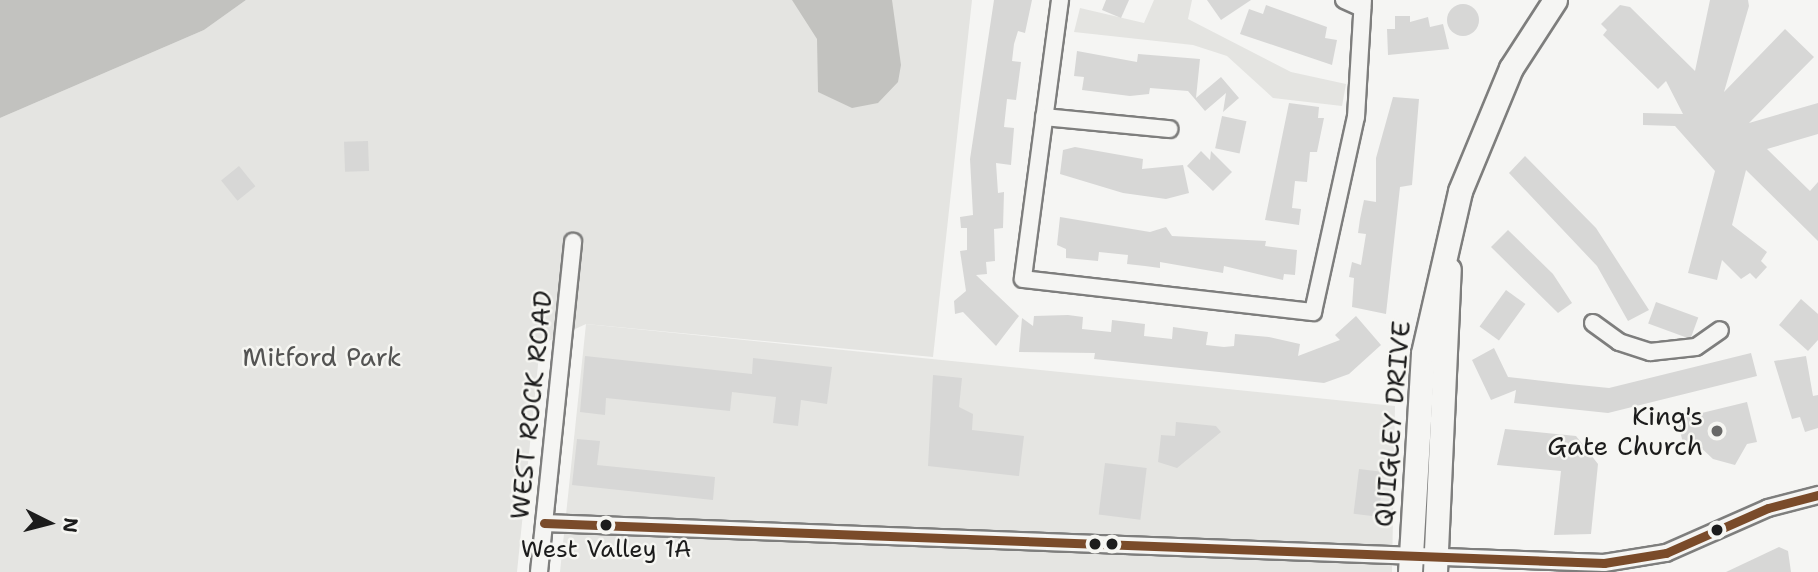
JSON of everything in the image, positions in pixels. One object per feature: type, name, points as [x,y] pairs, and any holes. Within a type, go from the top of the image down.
[{"type":"street","points":[[1060,0],[1023,279],[1313,312],[1356,117],[1363,4],[1344,0]]},
{"type":"street","name":"QUIGLEY DRIVE","points":[[1410,565],[1420,375],[1448,242],[1476,141],[1555,0]]},
{"type":"street","points":[[1044,117],[1169,129]]},
{"type":"street","name":"WEST ROCK ROAD","points":[[539,572],[573,242]]},
{"type":"street","name":"QUIGLEY DRIVE","points":[[1435,566],[1448,242]]},
{"type":"street","points":[[1593,323],[1619,342],[1650,352],[1696,346],[1720,330]]},
{"type":"street","points":[[544,523],[1435,566],[1635,559],[1666,553],[1768,508],[1818,495]]},
{"type":"shaded area","points":[[0,0],[246,0],[204,30],[0,118]]},
{"type":"shaded area","points":[[792,0],[892,0],[901,65],[898,82],[878,103],[852,108],[818,92],[817,39]]},
{"type":"shaded area","points":[[586,324],[1395,406],[1392,572],[560,572]]},
{"type":"green space","name":"Mitford Park","points":[[246,0],[972,0],[933,357],[586,324],[540,345],[517,572],[0,572],[0,118],[204,30]]},
{"type":"green space","points":[[1154,0],[1192,0],[1188,19],[1291,72],[1346,84],[1342,106],[1273,98],[1227,56],[1193,45],[1074,32],[1080,8],[1144,23]]},
{"type":"building","points":[[994,0],[1032,0],[1025,33],[1018,31],[1014,44],[1012,61],[1021,62],[1016,100],[1007,99],[1004,127],[1014,128],[1011,165],[996,163],[998,193],[1004,192],[1003,228],[994,229],[995,261],[986,262],[987,274],[976,275],[1019,316],[996,346],[963,312],[955,314],[954,301],[966,291],[960,251],[967,250],[967,228],[961,228],[960,217],[973,215],[970,159]]},
{"type":"building","points":[[1106,0],[1129,0],[1121,18],[1102,10]]},
{"type":"building","points":[[1207,0],[1251,0],[1221,20]]},
{"type":"building","points":[[1710,0],[1748,0],[1749,6],[1724,92],[1785,29],[1814,57],[1749,123],[1818,103],[1818,134],[1767,149],[1810,191],[1818,182],[1818,241],[1746,170],[1732,225],[1767,252],[1761,261],[1767,267],[1756,279],[1750,273],[1741,279],[1722,260],[1717,280],[1688,273],[1715,171],[1675,126],[1643,125],[1643,113],[1683,114],[1666,81],[1658,89],[1603,35],[1607,30],[1601,24],[1620,5],[1630,7],[1695,71]]},
{"type":"building","points":[[1463,4],[1474,9],[1479,20],[1474,31],[1463,36],[1452,31],[1447,20],[1452,9]]},
{"type":"building","points":[[1266,5],[1327,27],[1325,38],[1337,40],[1332,65],[1240,34],[1249,9],[1263,14]]},
{"type":"building","points":[[1395,16],[1410,16],[1410,22],[1428,17],[1430,27],[1443,24],[1449,49],[1388,55],[1387,29],[1395,29]]},
{"type":"building","points":[[1077,51],[1137,62],[1138,54],[1200,59],[1196,98],[1221,77],[1239,98],[1223,112],[1226,93],[1205,111],[1188,91],[1150,88],[1149,94],[1130,96],[1082,90],[1084,77],[1074,76]]},
{"type":"building","points":[[1393,97],[1419,99],[1412,185],[1400,187],[1386,314],[1352,307],[1354,278],[1349,277],[1352,262],[1361,265],[1366,234],[1358,233],[1360,219],[1364,200],[1376,202],[1376,158]]},
{"type":"building","points":[[1289,103],[1319,107],[1318,118],[1324,118],[1317,152],[1310,152],[1307,182],[1295,181],[1292,208],[1301,209],[1299,225],[1265,220]]},
{"type":"building","points":[[1222,116],[1246,121],[1240,153],[1215,148]]},
{"type":"building","points":[[368,141],[369,171],[345,172],[344,142]]},
{"type":"building","points":[[1075,147],[1143,159],[1142,169],[1183,165],[1189,193],[1166,199],[1123,193],[1060,174],[1063,150]]},
{"type":"building","points":[[1201,151],[1210,160],[1211,151],[1232,172],[1213,191],[1187,166]]},
{"type":"building","points":[[1525,156],[1596,228],[1649,310],[1628,321],[1597,266],[1509,173]]},
{"type":"building","points":[[239,166],[255,186],[237,201],[221,180]]},
{"type":"building","points":[[1060,217],[1150,232],[1166,227],[1172,236],[1266,241],[1265,246],[1297,250],[1295,275],[1284,274],[1283,280],[1224,266],[1223,273],[1160,262],[1160,268],[1127,264],[1128,255],[1099,252],[1098,261],[1066,258],[1066,249],[1057,245]]},
{"type":"building","points":[[1508,230],[1553,274],[1572,303],[1558,313],[1491,247]]},
{"type":"building","points":[[1506,290],[1525,304],[1499,341],[1480,326]]},
{"type":"building","points":[[1801,299],[1818,314],[1818,340],[1808,351],[1779,325]]},
{"type":"building","points":[[1656,302],[1698,317],[1690,339],[1648,324]]},
{"type":"building","points":[[1034,316],[1083,317],[1082,329],[1111,332],[1112,320],[1145,324],[1144,336],[1172,339],[1173,327],[1208,332],[1206,345],[1224,347],[1234,346],[1235,334],[1269,337],[1300,344],[1298,356],[1340,340],[1335,335],[1356,316],[1381,345],[1349,374],[1324,383],[1094,359],[1095,353],[1019,352],[1022,318],[1033,326]]},
{"type":"building","points":[[1494,348],[1508,377],[1569,384],[1609,388],[1751,353],[1757,376],[1608,413],[1551,407],[1514,403],[1516,390],[1491,400],[1472,360]]},
{"type":"building","points":[[585,356],[752,374],[753,358],[832,367],[827,404],[801,400],[798,426],[773,423],[776,397],[732,392],[730,411],[606,398],[605,415],[580,412]]},
{"type":"building","points":[[1806,356],[1813,396],[1818,395],[1818,428],[1805,432],[1800,417],[1792,419],[1774,361]]},
{"type":"building","points":[[933,375],[962,378],[959,407],[973,414],[972,430],[1024,436],[1019,476],[928,466]]},
{"type":"building","name":"King's Gate Church","points":[[1747,402],[1757,442],[1747,444],[1735,465],[1713,459],[1697,444],[1684,447],[1677,419]]},
{"type":"building","points":[[1176,422],[1216,426],[1221,432],[1177,468],[1158,462],[1161,435],[1175,436]]},
{"type":"building","points":[[1505,429],[1576,436],[1598,464],[1591,534],[1554,535],[1561,471],[1497,465]]},
{"type":"building","points":[[577,439],[600,441],[597,465],[715,477],[713,500],[572,485]]},
{"type":"building","points":[[1105,463],[1147,468],[1140,520],[1099,515]]},
{"type":"building","points":[[1359,469],[1384,472],[1378,517],[1354,514]]},
{"type":"building","points":[[1779,547],[1788,551],[1791,572],[1726,572]]},
{"type":"transit line","points":[[544,523],[1604,563],[1666,553],[1768,508],[1818,495]]},
{"type":"place","name":"King's Gate Church","points":[[1717,431]]},
{"type":"place","name":"West Valley 1A","points":[[606,525]]}]
